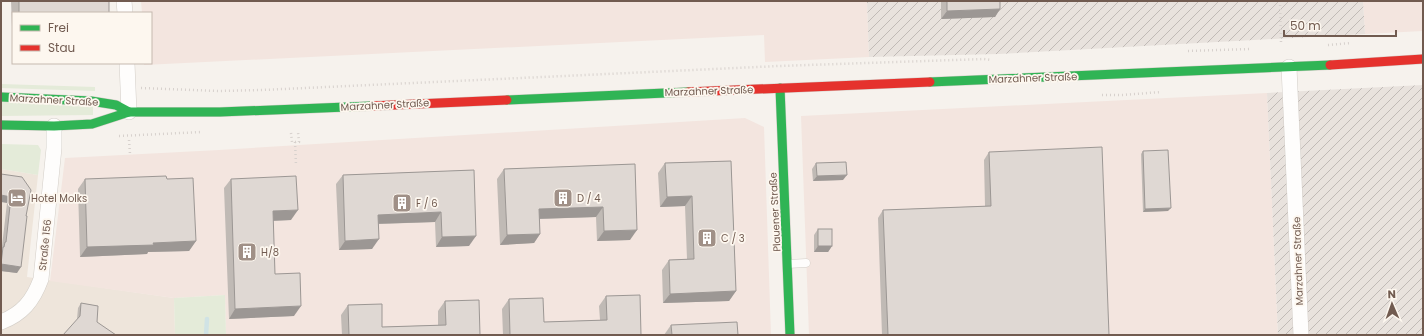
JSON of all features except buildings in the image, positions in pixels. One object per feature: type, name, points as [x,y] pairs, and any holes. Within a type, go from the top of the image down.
[{"type":"street","points":[[124,1],[125,12]]},
{"type":"street","name":"Marzahner Straße","points":[[1,125],[54,126],[92,124],[129,112],[220,112],[1290,67],[1423,59]]},
{"type":"street","points":[[127,64],[129,112]]},
{"type":"street","name":"Marzahner Straße","points":[[1290,67],[1301,335]]},
{"type":"street","name":"Plauener Straße","points":[[780,88],[790,335]]},
{"type":"street","name":"Marzahner Straße","points":[[1,97],[91,101],[116,105],[129,112]]},
{"type":"street","name":"Straße 156","points":[[1,322],[17,314],[26,307],[33,298],[41,279],[54,148],[54,126]]},
{"type":"lane","points":[[788,264],[806,263]]},
{"type":"path","points":[[1280,1],[1281,42]]},
{"type":"path","points":[[1184,52],[1241,48],[1253,49]]},
{"type":"path","points":[[128,87],[233,91],[779,66],[984,59],[997,61]]},
{"type":"path","points":[[295,142],[299,142],[298,132]]},
{"type":"path","points":[[291,133],[292,142],[295,142],[296,165]]},
{"type":"path","points":[[129,140],[130,154]]},
{"type":"shaded area","points":[[141,1],[867,1],[869,57],[765,62],[764,35],[144,65],[152,64],[152,12],[142,12]]},
{"type":"shaded area","points":[[867,1],[1363,1],[1365,34],[999,54],[869,57]]},
{"type":"shaded area","points":[[1363,1],[1423,1],[1423,31],[1365,34]]},
{"type":"shaded area","points":[[1423,85],[1423,335],[1278,335],[1267,93]]},
{"type":"shaded area","points":[[1267,93],[1278,335],[809,335],[801,116]]},
{"type":"shaded area","points":[[745,118],[764,127],[771,335],[226,335],[225,295],[174,298],[50,281],[65,158]]},
{"type":"shaded area","points":[[1,169],[38,175],[27,277],[174,298],[175,335],[1,335]]},
{"type":"green space","points":[[1,84],[95,87],[95,91],[1,88]]},
{"type":"green space","points":[[1,102],[93,107],[93,115],[1,116]]},
{"type":"green space","points":[[1,144],[38,145],[41,150],[38,175],[1,169]]},
{"type":"green space","points":[[225,295],[226,335],[175,335],[174,298]]},
{"type":"waterway","points":[[206,335],[207,319]]},
{"type":"traffic: fast","points":[[930,82],[1330,65]]},
{"type":"traffic: fast","points":[[780,88],[790,335]]},
{"type":"traffic: fast","points":[[507,100],[688,92]]},
{"type":"traffic: fast","points":[[1,97],[91,101],[116,105],[129,112]]},
{"type":"traffic: fast","points":[[1,125],[54,126],[92,124],[129,112],[220,112],[371,106]]},
{"type":"traffic: jam","points":[[1330,65],[1423,59]]},
{"type":"traffic: jam","points":[[688,92],[930,82]]},
{"type":"traffic: jam","points":[[371,106],[507,100]]},
{"type":"place","name":"Hotel Molks","points":[[17,198]]},
{"type":"place","name":"D / 4","points":[[563,198]]},
{"type":"place","name":"F / 6","points":[[402,203]]},
{"type":"place","name":"C / 3","points":[[707,238]]},
{"type":"place","name":"H/8","points":[[247,252]]}]
